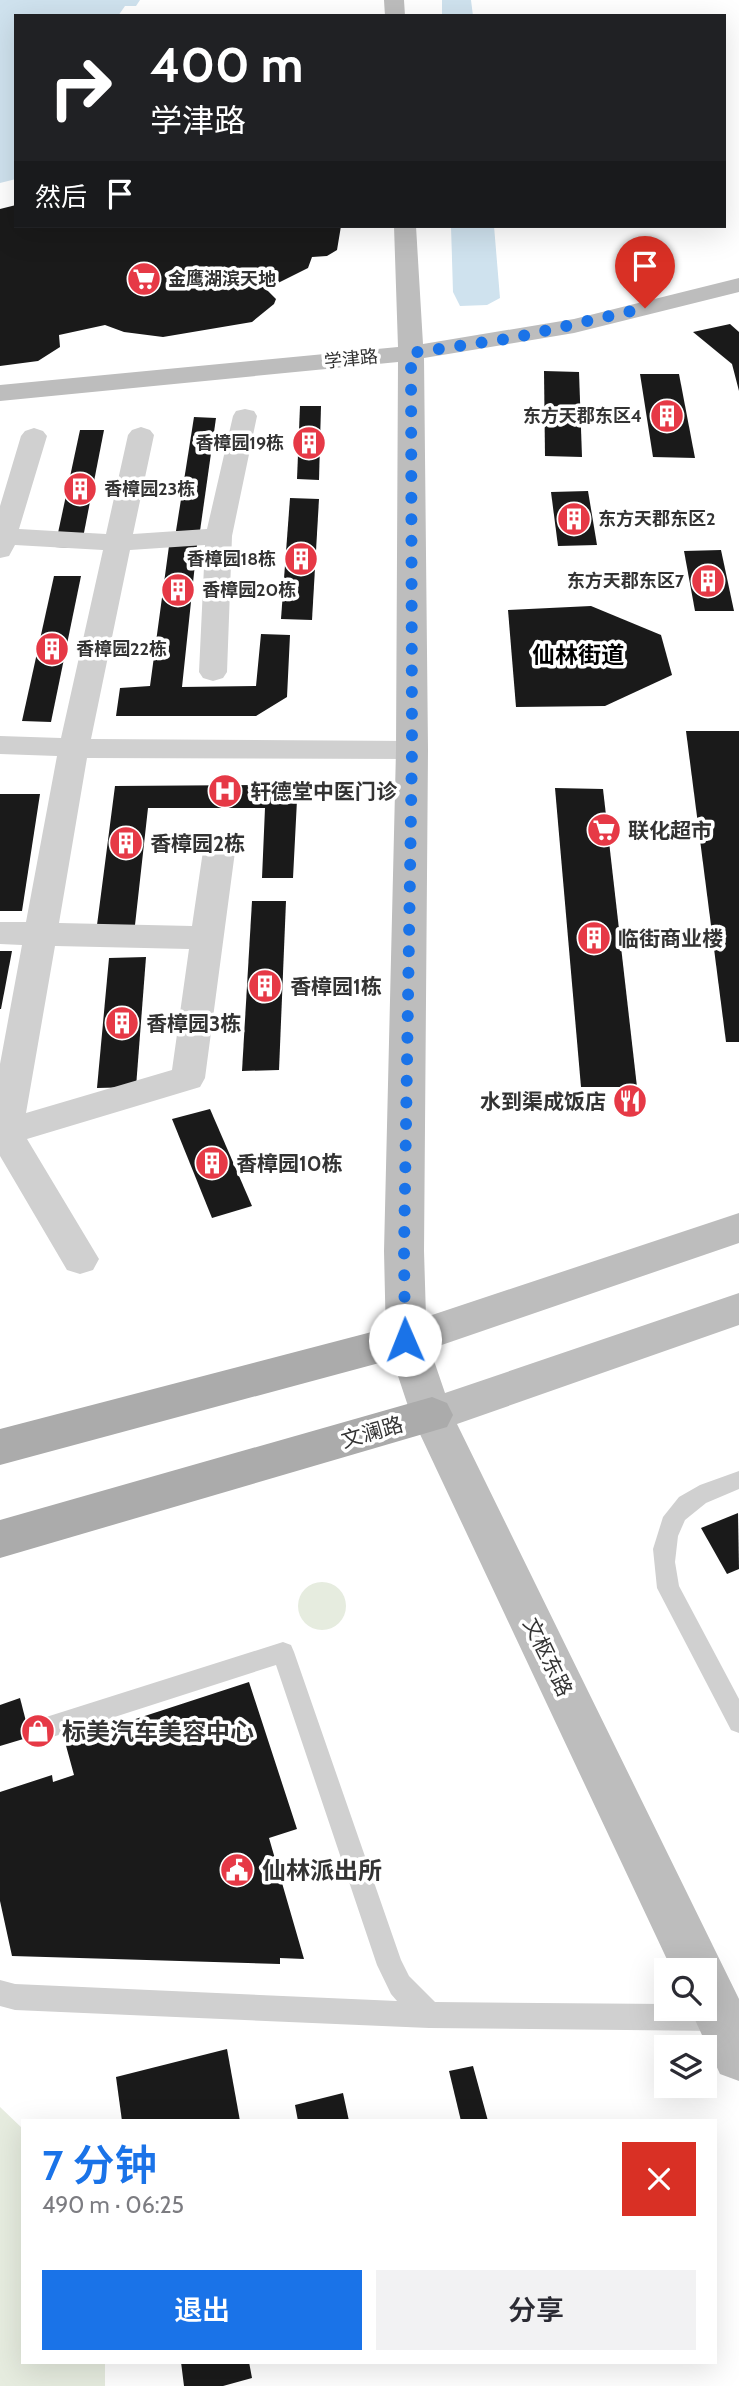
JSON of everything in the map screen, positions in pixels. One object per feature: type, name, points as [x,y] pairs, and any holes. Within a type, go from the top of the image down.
[{"type":"main road","points":[[0,1447],[405,1340]]},
{"type":"main road","name":"文澜路","points":[[0,1538],[432,1415]]},
{"type":"street","name":"文枢东路","points":[[405,228],[411,353],[412,750],[405,1340],[432,1415],[692,1958]]},
{"type":"street","name":"学津路","points":[[0,393],[411,353],[574,326],[739,285]]},
{"type":"street","points":[[213,672],[219,536],[245,416]]},
{"type":"street","points":[[80,1259],[2,1134],[74,748],[141,435]]},
{"type":"street","points":[[34,436],[1,541],[117,543],[219,536]]},
{"type":"street","points":[[0,745],[74,748],[412,750]]},
{"type":"street","points":[[2,1134],[188,1078],[220,844]]},
{"type":"street","points":[[0,933],[207,938]]},
{"type":"street","points":[[405,1340],[739,1228]]},
{"type":"street","name":"文澜路","points":[[432,1415],[739,1309]]},
{"type":"lane","points":[[739,1480],[695,1497],[683,1507],[673,1520],[663,1552],[668,1588],[739,1722]]},
{"type":"lane","points":[[43,1729],[283,1652],[390,1965],[400,1985],[429,2015]]},
{"type":"lane","points":[[0,1993],[15,1997],[429,2015],[722,2019]]},
{"type":"shaded area","points":[[322,1582],[339,1589],[346,1606],[339,1623],[322,1630],[305,1623],[298,1606],[305,1589]]},
{"type":"shaded area","points":[[0,2107],[21,2127],[21,2364],[105,2364],[105,2386],[0,2386]]},
{"type":"water","points":[[0,0],[140,0],[136,6],[125,6],[119,14],[14,14],[14,180],[0,183]]},
{"type":"water","points":[[442,0],[471,0],[473,14],[442,14]]},
{"type":"water","points":[[451,228],[494,228],[500,298],[487,305],[460,306],[453,292]]},
{"type":"building","name":"金鹰湖滨天地","points":[[14,206],[14,228],[341,228],[337,250],[327,256],[312,257],[308,268],[266,289],[276,299],[274,304],[252,322],[163,337],[124,332],[105,325],[59,335],[60,347],[38,361],[0,366],[0,209]]},
{"type":"building","points":[[730,324],[739,332],[739,391],[732,364],[693,332]]},
{"type":"building","points":[[544,371],[579,372],[582,457],[545,456]]},
{"type":"building","name":"东方天郡东区4","points":[[640,374],[679,374],[695,458],[653,457]]},
{"type":"building","name":"香樟园19栋","points":[[300,406],[321,406],[319,480],[297,479]]},
{"type":"building","points":[[194,417],[216,418],[200,531],[176,531]]},
{"type":"building","name":"香樟园23栋","points":[[80,430],[104,430],[81,548],[55,547]]},
{"type":"building","name":"东方天郡东区2","points":[[588,491],[597,545],[558,546],[551,492]]},
{"type":"building","name":"香樟园18栋","points":[[290,498],[319,499],[312,620],[281,619]]},
{"type":"building","name":"香樟园20栋","points":[[197,545],[182,687],[256,686],[261,634],[290,635],[287,697],[256,716],[116,716],[120,688],[150,686],[169,546]]},
{"type":"building","name":"东方天郡东区7","points":[[721,550],[734,611],[695,611],[684,551]]},
{"type":"building","name":"香樟园22栋","points":[[54,576],[81,576],[51,722],[22,721]]},
{"type":"building","points":[[591,606],[661,635],[672,675],[605,706],[516,707],[508,610]]},
{"type":"building","points":[[686,731],[739,731],[739,1042],[726,1042]]},
{"type":"building","name":"香樟园2栋","points":[[267,785],[297,800],[293,878],[262,878],[265,808],[148,808],[135,925],[97,925],[115,786]]},
{"type":"building","name":"临街商业楼","points":[[555,788],[603,789],[637,1087],[581,1087]]},
{"type":"building","points":[[0,794],[40,794],[22,911],[0,911]]},
{"type":"building","name":"香樟园1栋","points":[[252,901],[286,901],[279,1070],[242,1071]]},
{"type":"building","points":[[0,951],[12,951],[1,1009],[0,1009]]},
{"type":"building","name":"香樟园3栋","points":[[146,957],[136,1087],[97,1088],[109,958]]},
{"type":"building","name":"香樟园10栋","points":[[210,1109],[252,1206],[212,1218],[172,1119]]},
{"type":"building","points":[[738,1513],[739,1569],[727,1574],[701,1528]]},
{"type":"building","points":[[249,1682],[297,1829],[269,1838],[304,1959],[280,1958],[280,1964],[12,1956],[0,1901],[0,1792],[52,1775],[53,1782],[74,1775],[65,1742]]},
{"type":"building","points":[[20,1698],[30,1737],[0,1746],[0,1705]]},
{"type":"building","points":[[227,2049],[240,2119],[122,2119],[116,2077]]},
{"type":"building","points":[[473,2066],[487,2119],[461,2119],[449,2071]]},
{"type":"building","points":[[343,2093],[349,2119],[298,2119],[295,2105]]},
{"type":"building","points":[[181,2364],[249,2364],[252,2378],[223,2386],[184,2386]]},
{"type":"place","name":"金鹰湖滨天地","points":[[144,279]]},
{"type":"place","name":"东方天郡东区4","points":[[667,416]]},
{"type":"place","name":"香樟园19栋","points":[[309,443]]},
{"type":"place","name":"香樟园23栋","points":[[80,489]]},
{"type":"place","name":"东方天郡东区2","points":[[574,519]]},
{"type":"place","name":"香樟园18栋","points":[[301,559]]},
{"type":"place","name":"东方天郡东区7","points":[[708,581]]},
{"type":"place","name":"香樟园20栋","points":[[178,590]]},
{"type":"place","name":"香樟园22栋","points":[[52,649]]},
{"type":"place","name":"轩德堂中医门诊","points":[[225,791]]},
{"type":"place","name":"联化超市","points":[[604,830]]},
{"type":"place","name":"香樟园2栋","points":[[126,843]]},
{"type":"place","name":"临街商业楼","points":[[594,938]]},
{"type":"place","name":"香樟园1栋","points":[[265,986]]},
{"type":"place","name":"香樟园3栋","points":[[122,1023]]},
{"type":"place","name":"水到渠成饭店","points":[[630,1101]]},
{"type":"place","name":"香樟园10栋","points":[[212,1163]]},
{"type":"place","name":"标美汽车美容中心","points":[[38,1731]]},
{"type":"place","name":"仙林派出所","points":[[237,1870]]},
{"type":"district","name":"仙林街道","points":[[578,655]]},
{"type":"route","points":[[405,1340],[412,750],[411,353],[513,338],[645,308]]}]
